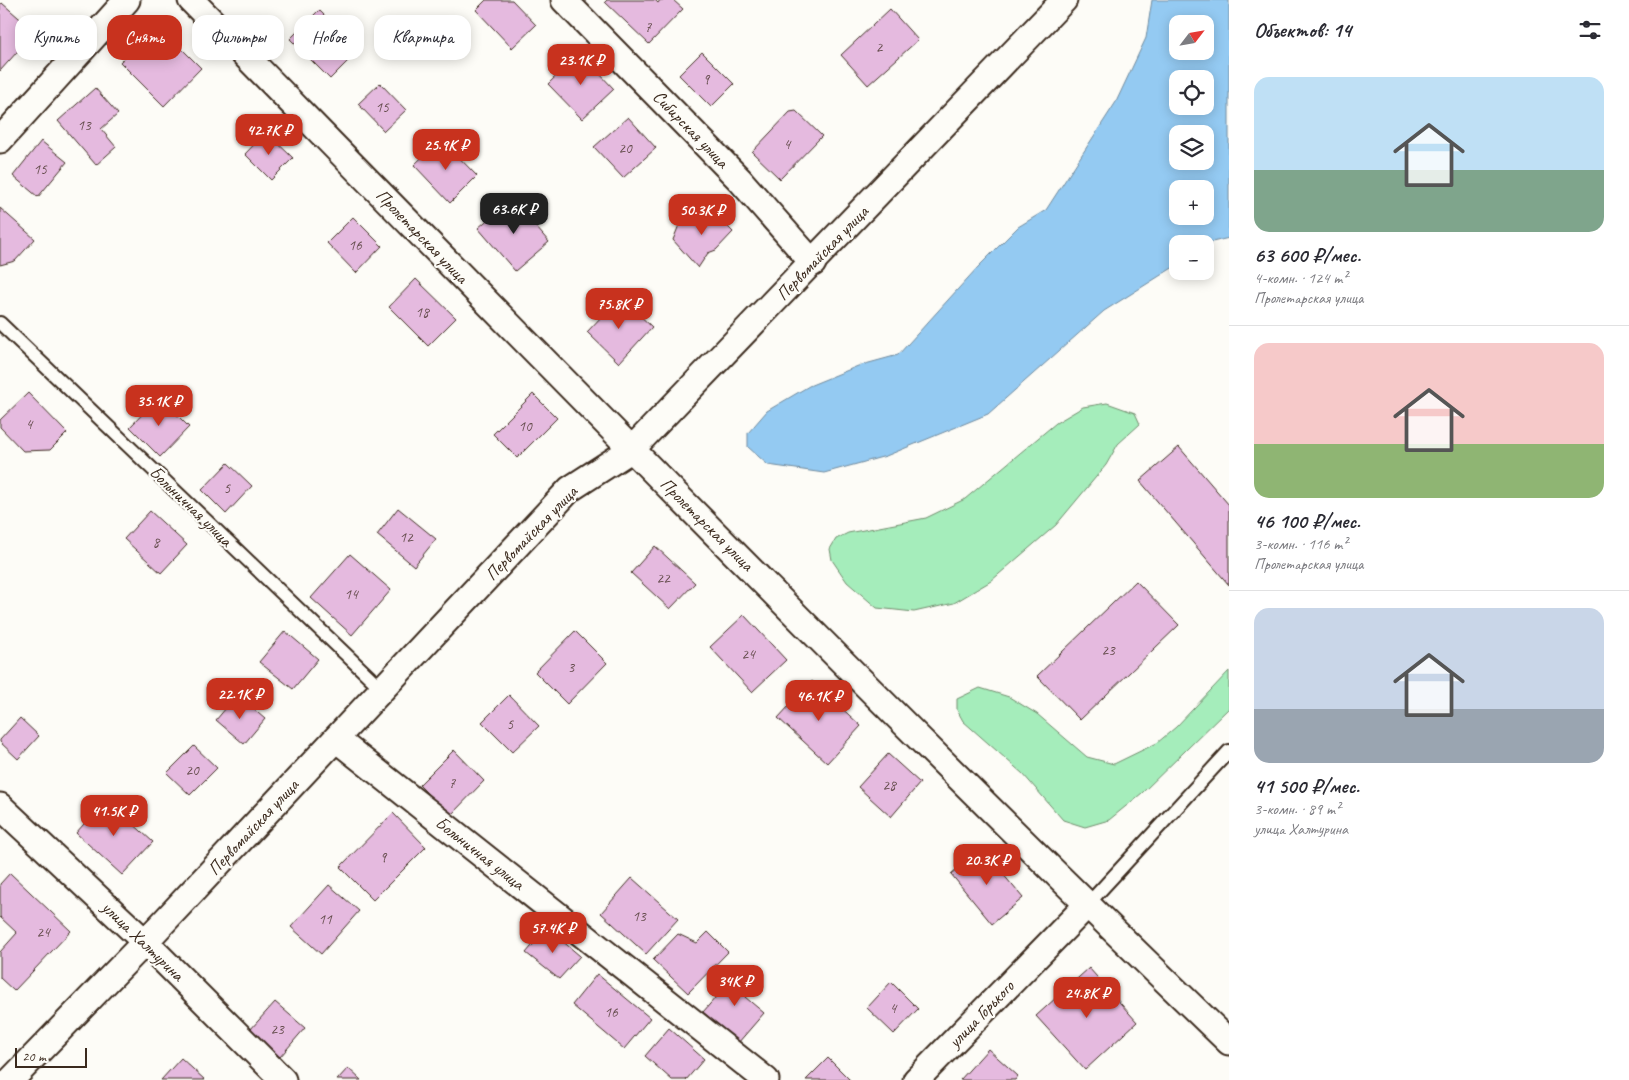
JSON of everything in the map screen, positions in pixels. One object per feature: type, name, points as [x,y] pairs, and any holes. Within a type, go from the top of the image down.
[{"type":"street","points":[[0,140],[127,0]]},
{"type":"street","name":"Пролетарская улица","points":[[190,0],[632,450],[1087,905],[1229,1042]]},
{"type":"street","name":"Сибирская улица","points":[[564,0],[740,180],[813,263]]},
{"type":"street","name":"Первомайская улица","points":[[11,1080],[145,942],[570,489],[632,450],[1064,0]]},
{"type":"street","name":"Больничная улица","points":[[336,739],[766,1080]]},
{"type":"street","name":"улица Халтурина","points":[[0,806],[145,942],[283,1080]]},
{"type":"street","name":"улица Горького","points":[[916,1080],[1087,905]]},
{"type":"lane","name":"Больничная улица","points":[[0,323],[382,689]]},
{"type":"lane","points":[[1087,905],[1229,751]]},
{"type":"green space","points":[[1107,403],[1135,413],[1140,424],[1118,444],[1106,465],[1056,525],[991,581],[954,603],[914,612],[877,608],[847,582],[832,560],[830,549],[836,539],[848,533],[926,518],[965,499],[1056,423],[1083,407]]},
{"type":"green space","points":[[1229,671],[1229,708],[1142,793],[1109,820],[1085,827],[1063,820],[1023,774],[963,721],[957,710],[957,699],[980,688],[1009,697],[1037,714],[1087,757],[1114,764],[1157,743],[1176,727]]},
{"type":"water","points":[[1152,0],[1229,0],[1229,238],[1214,242],[1214,235],[1169,235],[1169,270],[1104,311],[988,414],[886,456],[824,473],[768,465],[748,447],[748,433],[767,411],[809,386],[858,366],[898,355],[978,267],[1018,227],[1046,210],[1116,102],[1146,38]]},
{"type":"building","points":[[486,0],[512,0],[536,25],[512,48],[476,10]]},
{"type":"building","points":[[607,0],[655,0],[658,3],[660,0],[673,0],[683,9],[649,44],[605,2]]},
{"type":"building","points":[[2,3],[16,15],[15,54],[0,71],[0,5]]},
{"type":"building","points":[[890,9],[918,40],[868,85],[841,55]]},
{"type":"building","points":[[319,10],[324,15],[314,15]]},
{"type":"building","points":[[294,35],[294,43],[290,39]]},
{"type":"building","points":[[182,49],[201,68],[164,106],[120,62],[122,60],[182,60]]},
{"type":"building","points":[[702,52],[734,84],[711,107],[679,75]]},
{"type":"building","points":[[580,53],[614,89],[582,119],[548,84]]},
{"type":"building","points":[[311,60],[349,60],[330,79]]},
{"type":"building","points":[[380,83],[406,110],[384,131],[358,104]]},
{"type":"building","points":[[95,88],[118,114],[101,129],[116,147],[96,165],[58,121]]},
{"type":"building","points":[[796,111],[822,136],[780,179],[752,152],[790,112]]},
{"type":"building","points":[[628,117],[656,148],[623,178],[594,147]]},
{"type":"building","points":[[266,132],[293,158],[271,180],[245,154]]},
{"type":"building","points":[[441,139],[477,176],[450,203],[414,165]]},
{"type":"building","points":[[41,141],[67,162],[38,197],[13,176]]},
{"type":"building","points":[[512,199],[549,242],[515,271],[478,228]]},
{"type":"building","points":[[708,207],[733,232],[716,250],[708,253],[698,268],[673,240],[679,225],[696,219]]},
{"type":"building","points":[[0,208],[35,239],[15,261],[0,265]]},
{"type":"building","points":[[353,217],[382,246],[356,273],[327,243]]},
{"type":"building","points":[[416,279],[456,318],[428,346],[389,307]]},
{"type":"building","points":[[620,297],[652,327],[619,363],[587,332]]},
{"type":"building","points":[[28,393],[67,433],[50,450],[23,451],[0,427],[0,420]]},
{"type":"building","points":[[533,394],[557,418],[517,458],[493,434]]},
{"type":"building","points":[[159,397],[189,427],[160,457],[130,427]]},
{"type":"building","points":[[1179,447],[1229,505],[1229,585],[1140,481]]},
{"type":"building","points":[[228,463],[252,486],[226,514],[202,490]]},
{"type":"building","points":[[398,508],[436,539],[414,566],[377,535]]},
{"type":"building","points":[[150,511],[187,545],[161,573],[124,539]]},
{"type":"building","points":[[655,546],[695,583],[670,609],[631,573]]},
{"type":"building","points":[[350,554],[391,590],[352,635],[311,598]]},
{"type":"building","points":[[1136,581],[1179,625],[1080,720],[1037,676]]},
{"type":"building","points":[[744,615],[786,660],[752,692],[710,647]]},
{"type":"building","points":[[285,631],[318,659],[293,689],[259,662]]},
{"type":"building","points":[[575,631],[607,663],[567,704],[535,672]]},
{"type":"building","points":[[812,681],[861,726],[827,763],[778,718]]},
{"type":"building","points":[[237,695],[265,719],[244,744],[216,720]]},
{"type":"building","points":[[509,695],[539,726],[512,752],[482,722]]},
{"type":"building","points":[[20,718],[39,736],[18,759],[0,740]]},
{"type":"building","points":[[194,746],[217,768],[190,795],[167,773]]},
{"type":"building","points":[[454,750],[484,781],[450,816],[419,785]]},
{"type":"building","points":[[888,754],[920,783],[891,817],[858,787]]},
{"type":"building","points":[[106,799],[153,842],[122,875],[76,833]]},
{"type":"building","points":[[393,813],[426,847],[373,900],[340,867]]},
{"type":"building","points":[[981,848],[1023,898],[992,924],[951,874]]},
{"type":"building","points":[[10,873],[71,931],[14,991],[0,978],[0,952],[17,933],[0,917],[0,884]]},
{"type":"building","points":[[632,878],[678,919],[646,954],[601,913]]},
{"type":"building","points":[[329,885],[359,911],[321,954],[291,927]]},
{"type":"building","points":[[547,928],[580,956],[559,979],[526,953]]},
{"type":"building","points":[[708,932],[728,952],[688,993],[653,960],[678,934],[697,943]]},
{"type":"building","points":[[742,967],[758,982],[745,997],[764,1013],[738,1043],[703,1012]]},
{"type":"building","points":[[1089,968],[1137,1022],[1085,1070],[1036,1016]]},
{"type":"building","points":[[597,974],[650,1018],[624,1049],[572,1005]]},
{"type":"building","points":[[891,982],[918,1009],[894,1034],[867,1008]]},
{"type":"building","points":[[275,1002],[305,1028],[280,1057],[250,1030]]},
{"type":"building","points":[[669,1028],[704,1059],[686,1080],[672,1080],[645,1056]]},
{"type":"building","points":[[988,1049],[1018,1076],[1015,1080],[960,1080]]},
{"type":"building","points":[[181,1058],[205,1080],[161,1080]]},
{"type":"building","points":[[828,1058],[850,1080],[806,1080]]},
{"type":"building","points":[[348,1068],[361,1080],[337,1080]]}]
